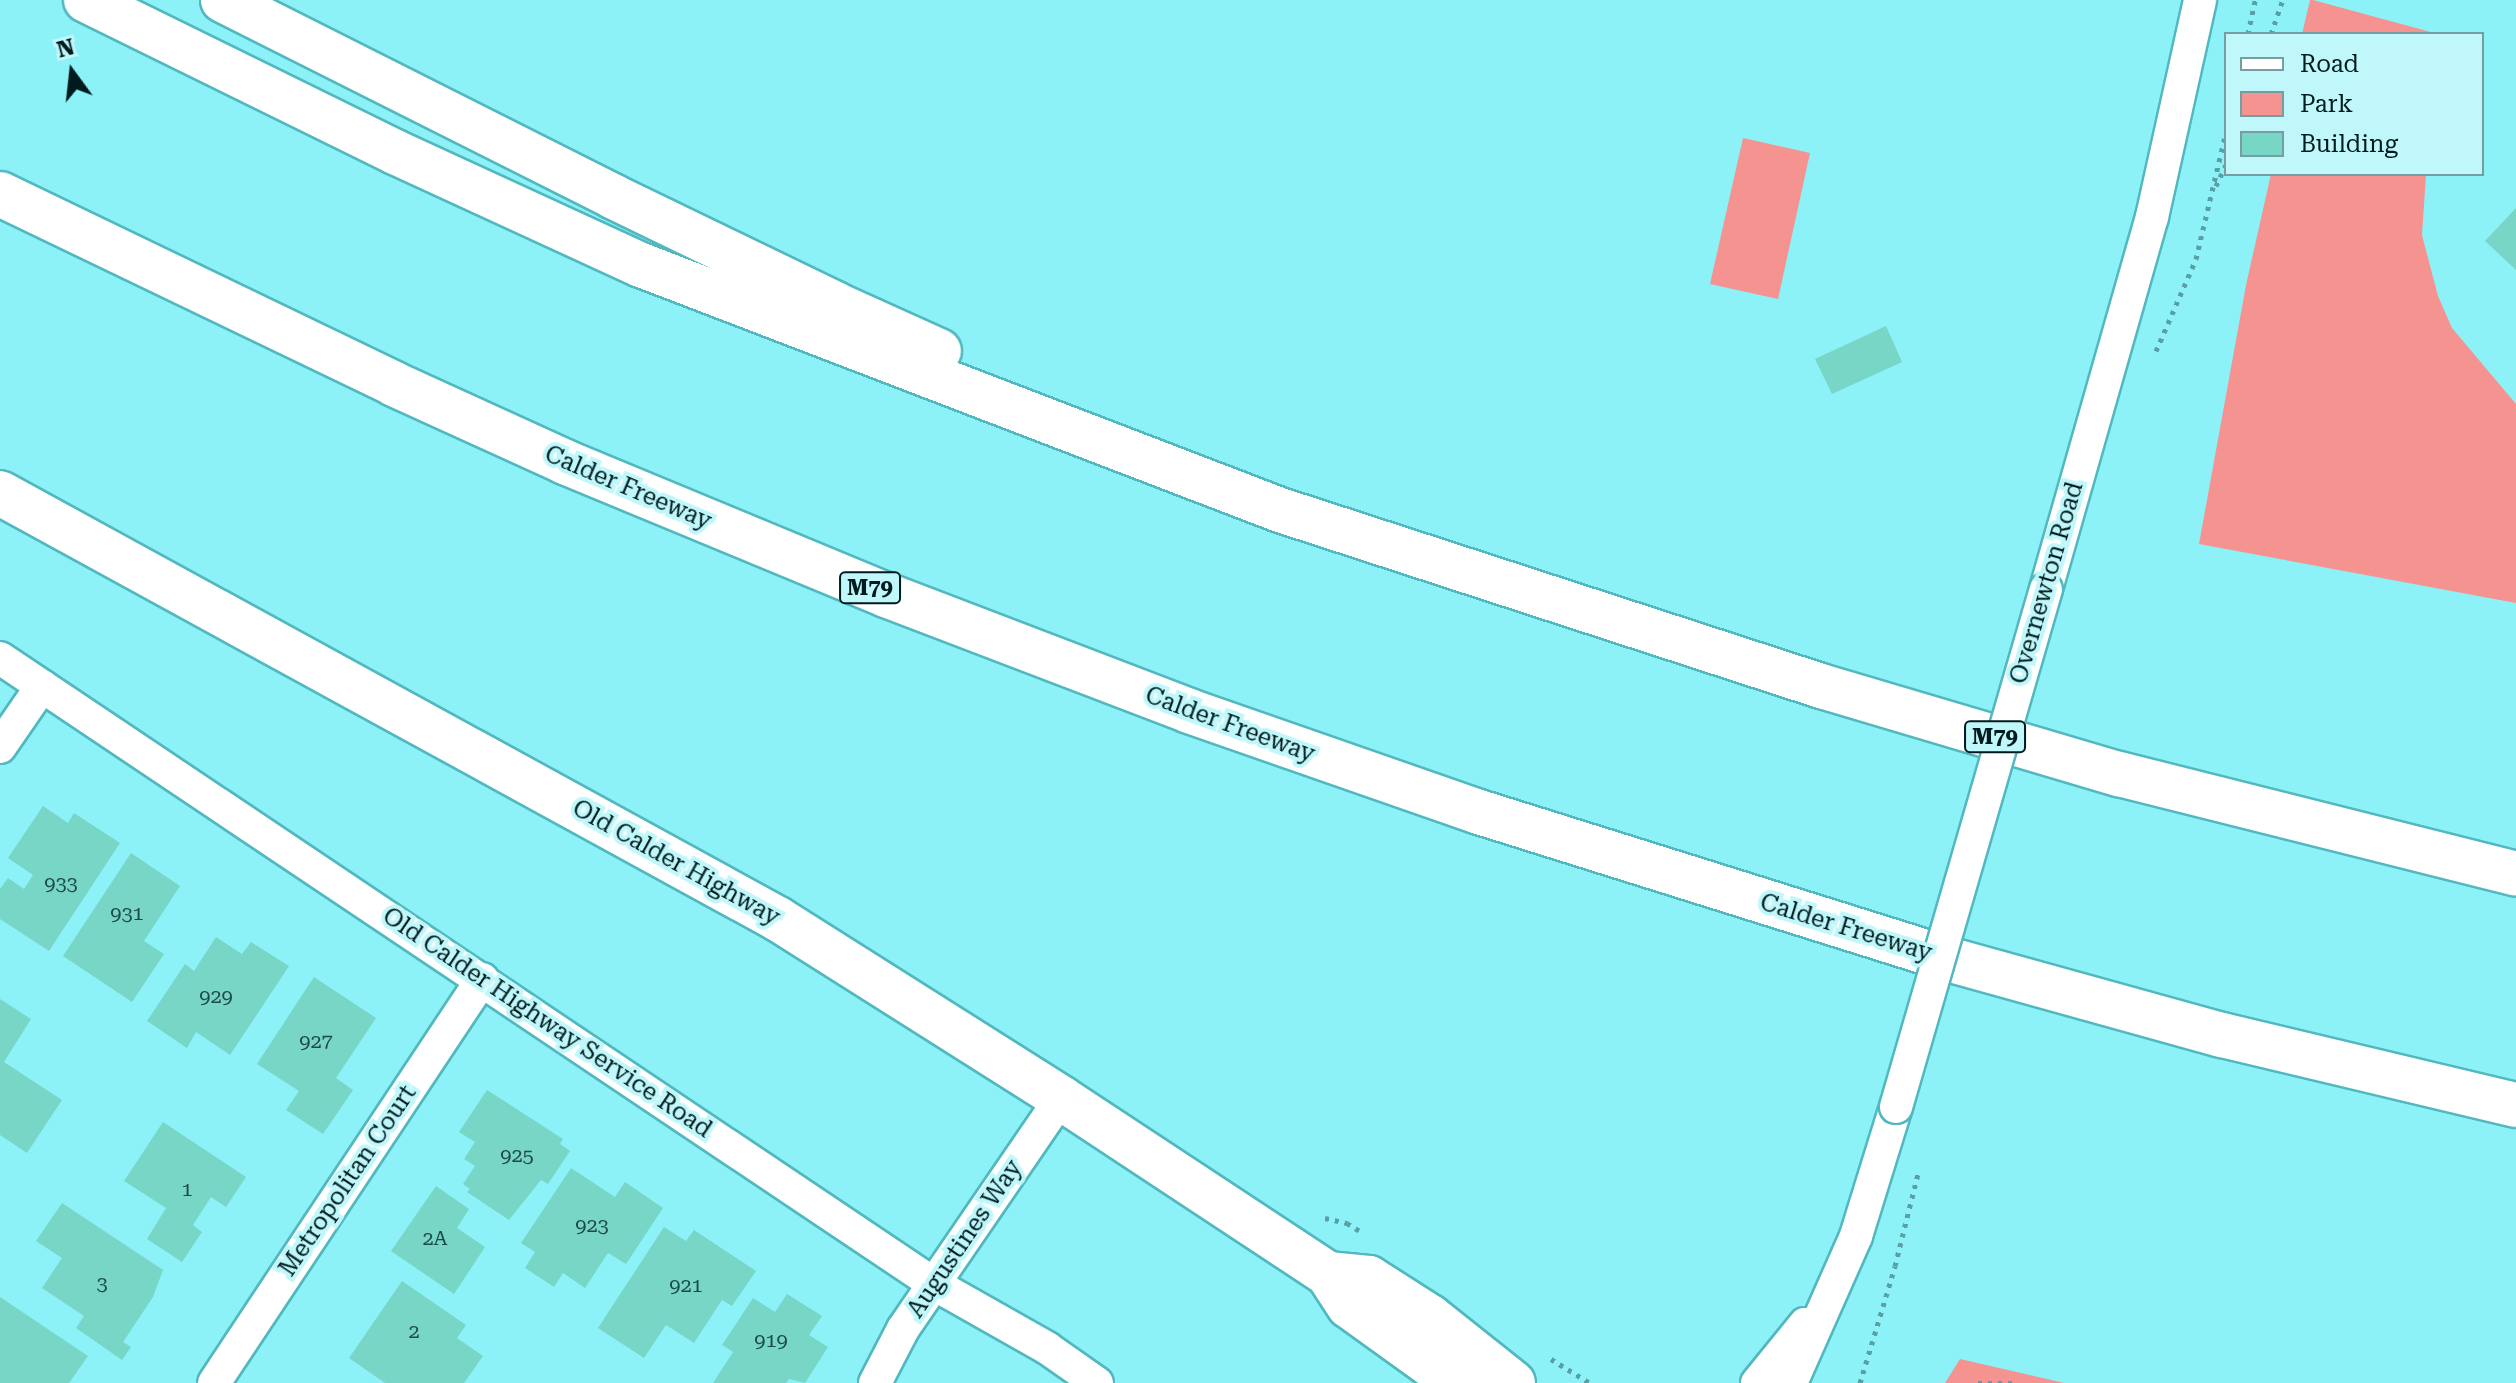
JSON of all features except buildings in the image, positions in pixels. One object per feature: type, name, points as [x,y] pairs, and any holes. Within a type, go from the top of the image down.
[{"type":"main road","name":"M79","points":[[86,0],[395,152],[641,265],[1280,510],[1515,589],[1821,686],[2119,774],[2516,874]]},
{"type":"main road","points":[[223,0],[411,97],[835,304],[1281,500],[1515,589]]},
{"type":"main road","name":"Calder Freeway","points":[[0,194],[367,372],[565,462],[1031,652],[1315,756],[1624,859],[1951,960],[2222,1035],[2516,1105]]},
{"type":"main road","name":"Old Calder Highway","points":[[0,493],[778,919],[1061,1098],[1328,1274],[1349,1306],[1456,1383]]},
{"type":"main road","name":"Old Calder Highway","points":[[1328,1274],[1369,1278],[1430,1317],[1513,1383]]},
{"type":"street","name":"Overnewton Road","points":[[1791,1383],[1856,1236],[1896,1107],[2152,217],[2200,0]]},
{"type":"street","name":"Old Calder Highway Service Road","points":[[0,658],[934,1284],[1047,1348],[1097,1383]]},
{"type":"street","points":[[0,747],[42,686]]},
{"type":"street","name":"Metropolitan Court","points":[[214,1383],[482,979]]},
{"type":"street","name":"Augustines Way","points":[[875,1383],[903,1329],[1061,1098]]},
{"type":"street","name":"Overnewton Road","points":[[1757,1383],[1827,1297]]},
{"type":"path","points":[[2248,32],[2255,0]]},
{"type":"path","points":[[2272,32],[2283,0]]},
{"type":"path","points":[[2155,353],[2189,280],[2224,141]]},
{"type":"path","points":[[2212,196],[2224,169]]},
{"type":"path","points":[[1860,1383],[1920,1166]]},
{"type":"path","points":[[1978,1383],[2015,1383]]},
{"type":"green space","points":[[2310,0],[2313,0],[2431,32],[2302,32]]},
{"type":"green space","points":[[1743,138],[1810,153],[1778,299],[1710,284]]},
{"type":"green space","points":[[2271,176],[2426,176],[2422,235],[2438,296],[2452,328],[2516,404],[2516,603],[2199,544],[2246,285]]},
{"type":"green space","points":[[1960,1359],[2064,1383],[1945,1383]]}]
